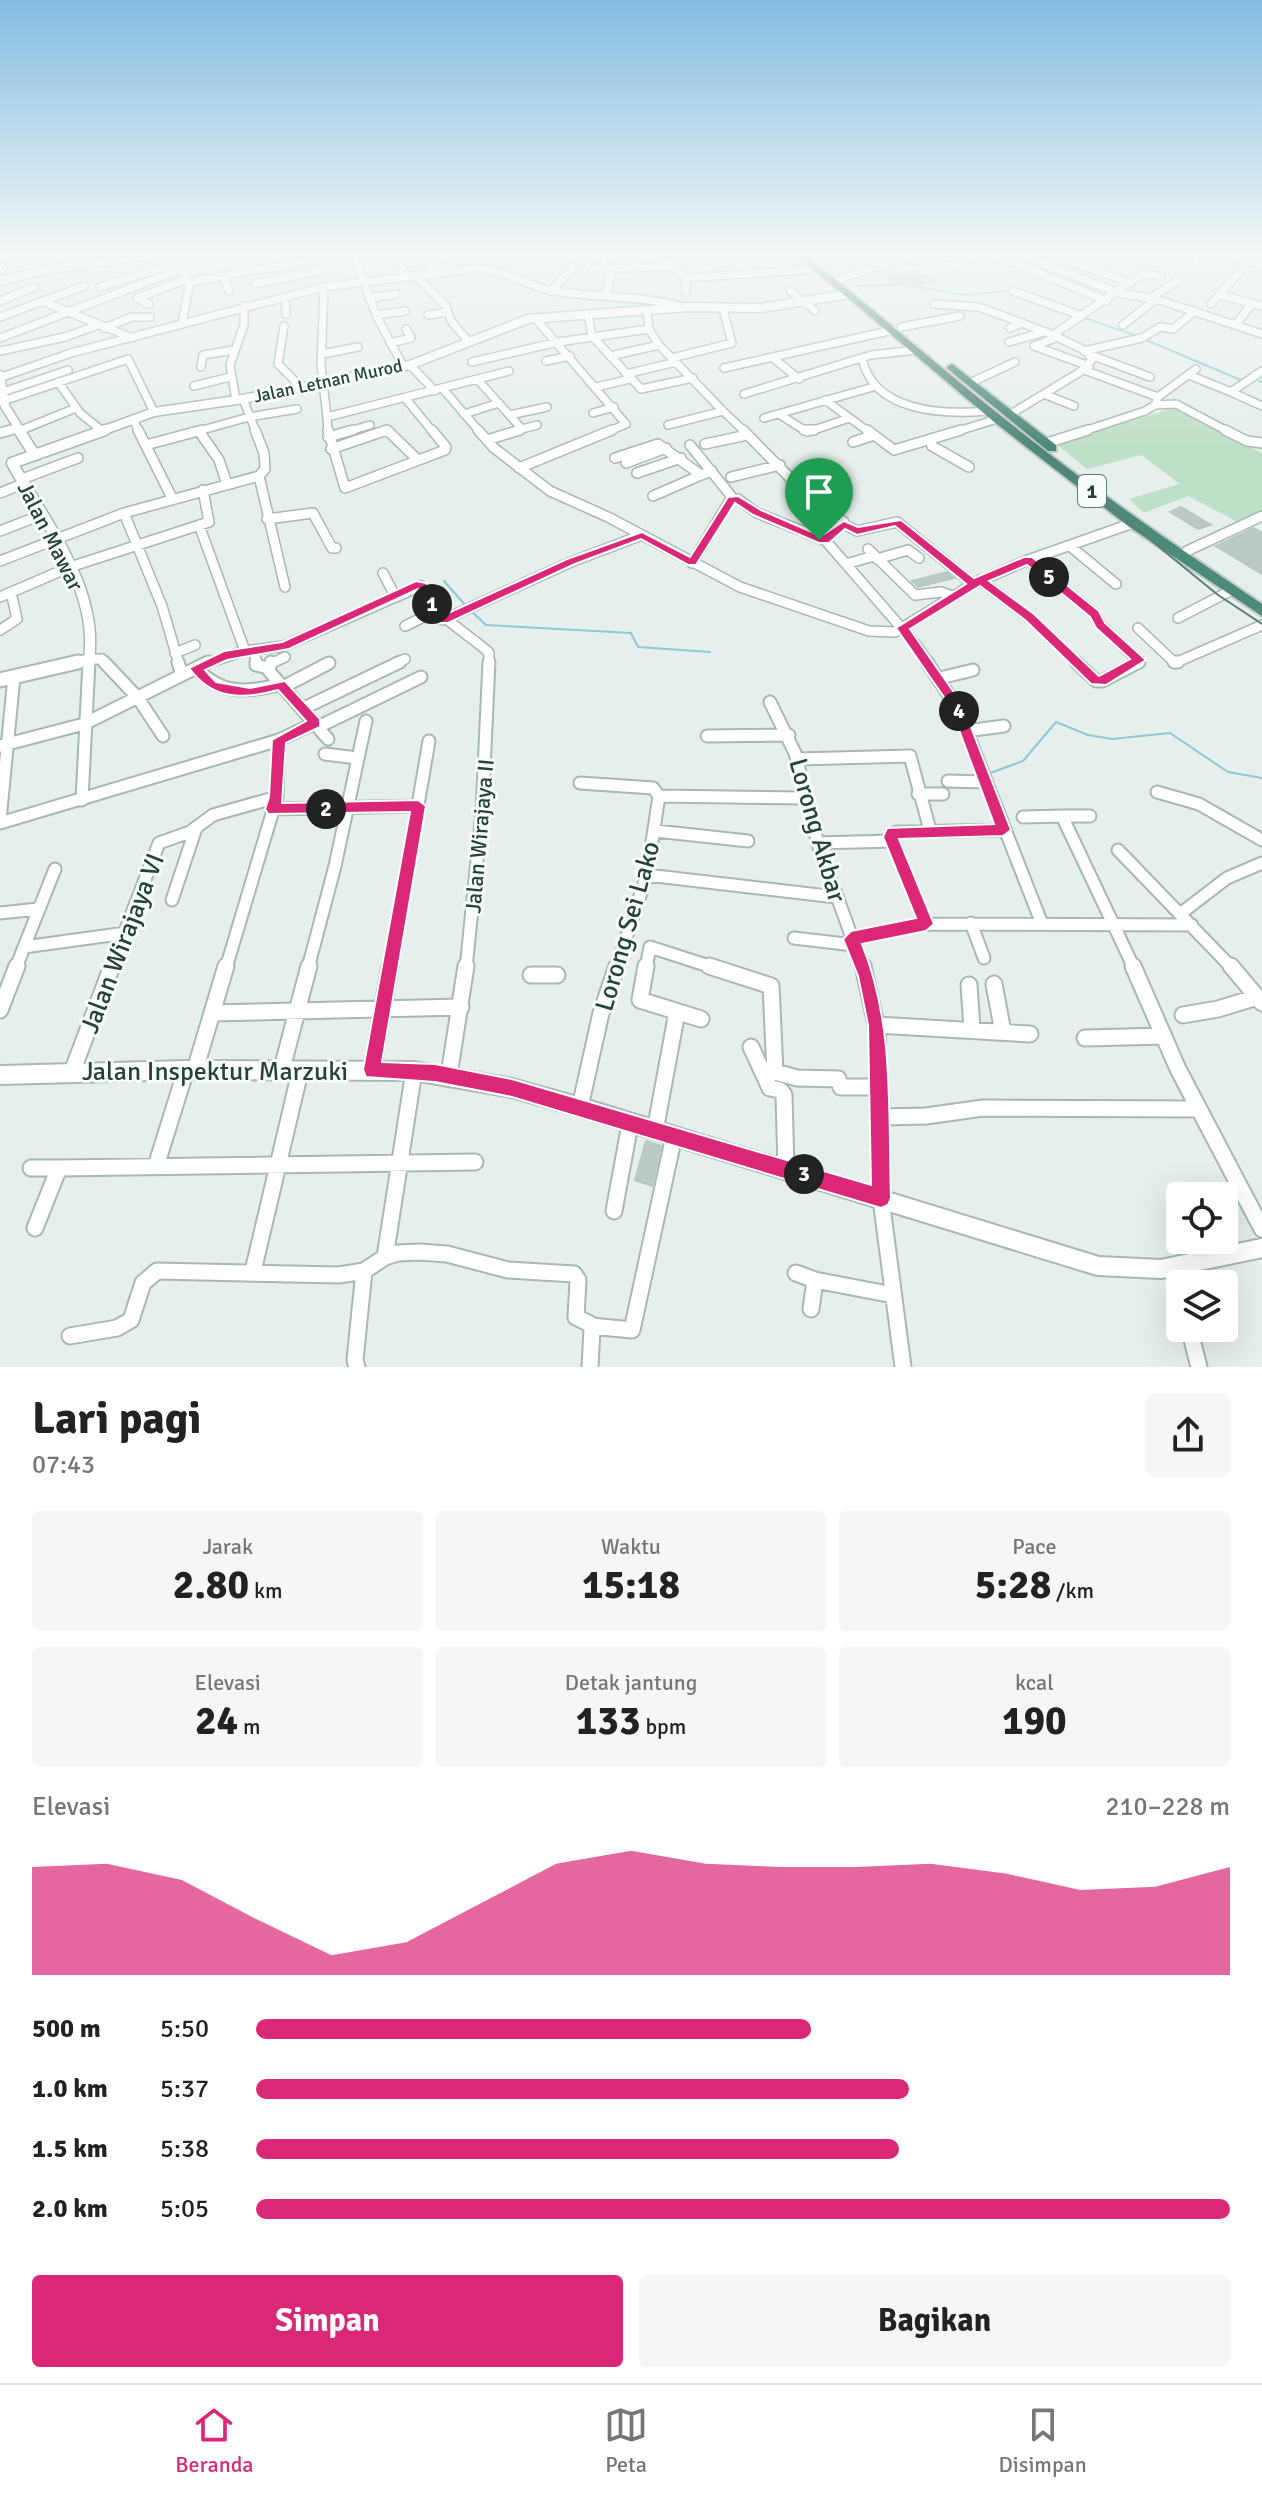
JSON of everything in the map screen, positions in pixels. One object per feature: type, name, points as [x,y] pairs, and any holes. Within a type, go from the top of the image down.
[{"type":"highway","name":"1","points":[[883,318],[897,328],[916,350],[972,382],[1187,551],[1262,600]]},
{"type":"highway","name":"1","points":[[885,318],[936,360],[992,415],[1133,523],[1262,611]]},
{"type":"street","points":[[0,338],[51,318]]},
{"type":"street","points":[[80,318],[134,338]]},
{"type":"street","points":[[0,351],[129,318]]},
{"type":"street","points":[[182,324],[183,318]]},
{"type":"street","points":[[1,389],[71,353],[203,318]]},
{"type":"street","points":[[244,318],[230,377],[266,462],[259,476],[285,587]]},
{"type":"street","points":[[326,318],[322,354],[328,437],[346,488],[446,447],[406,399]]},
{"type":"street","points":[[377,318],[390,343],[407,365],[439,390],[518,468],[550,491],[740,587],[839,623],[882,633],[902,628],[977,582],[1028,560],[1133,523]]},
{"type":"street","points":[[450,318],[469,342]]},
{"type":"street","points":[[518,468],[625,426],[625,421],[614,407],[535,318]]},
{"type":"street","name":"Jalan Letnan Murod","points":[[0,467],[154,412],[240,400],[407,365],[535,318]]},
{"type":"street","points":[[589,318],[592,336],[628,377],[645,389],[693,378]]},
{"type":"street","points":[[648,318],[649,329],[659,345],[802,490],[844,524],[857,531],[897,522],[1029,617],[1096,681],[1102,681],[1139,662],[1101,625],[1095,614],[1028,560]]},
{"type":"street","points":[[596,387],[704,349],[732,343],[725,318]]},
{"type":"street","points":[[724,368],[951,318]]},
{"type":"street","points":[[1008,318],[1150,377]]},
{"type":"street","points":[[1080,318],[1056,336],[1034,346],[1157,401],[1176,404],[1247,441],[1262,443]]},
{"type":"street","points":[[1123,325],[1131,318]]},
{"type":"street","points":[[1088,353],[1104,343],[1115,345],[1143,339],[1160,327],[1173,329],[1187,318]]},
{"type":"street","points":[[1214,318],[1262,334],[1252,344]]},
{"type":"street","points":[[1235,325],[1241,318]]},
{"type":"street","points":[[1010,328],[1022,323]]},
{"type":"street","points":[[284,326],[278,364],[301,387]]},
{"type":"street","points":[[390,343],[411,338],[406,329]]},
{"type":"street","points":[[472,362],[558,342],[649,329]]},
{"type":"street","points":[[1009,342],[1044,332]]},
{"type":"street","points":[[693,338],[704,349]]},
{"type":"street","points":[[610,356],[659,345]]},
{"type":"street","points":[[322,354],[358,347]]},
{"type":"street","points":[[201,367],[203,355],[234,350]]},
{"type":"street","points":[[744,394],[862,358],[916,350]]},
{"type":"street","points":[[1086,368],[1088,353]]},
{"type":"street","points":[[546,361],[570,356]]},
{"type":"street","points":[[772,357],[799,379]]},
{"type":"street","points":[[862,358],[862,368],[873,387],[888,397],[918,407],[992,415]]},
{"type":"street","points":[[1,389],[58,382],[130,359],[154,412]]},
{"type":"street","points":[[972,382],[1015,362]]},
{"type":"street","points":[[839,366],[862,368]]},
{"type":"street","points":[[1011,414],[1086,368]]},
{"type":"street","points":[[1,389],[68,370]]},
{"type":"street","points":[[327,417],[509,371]]},
{"type":"street","points":[[1231,392],[1262,371]]},
{"type":"street","points":[[1047,443],[1107,425],[1157,401],[1192,372],[1262,406]]},
{"type":"street","points":[[194,386],[230,377]]},
{"type":"street","points":[[478,380],[522,429]]},
{"type":"street","points":[[58,382],[76,408],[101,430]]},
{"type":"street","points":[[764,418],[873,387]]},
{"type":"street","points":[[1,389],[18,430],[34,454]]},
{"type":"street","points":[[1044,394],[1074,406]]},
{"type":"street","points":[[825,400],[894,450],[930,440],[992,415]]},
{"type":"street","points":[[464,414],[499,403]]},
{"type":"street","points":[[510,415],[547,407]]},
{"type":"street","points":[[593,413],[614,407]]},
{"type":"street","points":[[0,433],[18,430],[76,408]]},
{"type":"street","points":[[146,445],[249,417],[297,409]]},
{"type":"street","points":[[668,425],[723,411]]},
{"type":"street","points":[[779,414],[807,432],[849,418]]},
{"type":"street","points":[[133,419],[172,498]]},
{"type":"street","points":[[328,437],[370,425]]},
{"type":"street","points":[[487,440],[537,425]]},
{"type":"street","points":[[331,449],[387,430],[418,460]]},
{"type":"street","points":[[199,431],[219,460],[227,484]]},
{"type":"street","points":[[705,444],[747,435]]},
{"type":"street","points":[[853,442],[874,435]]},
{"type":"street","points":[[930,440],[932,446],[969,467]]},
{"type":"street","points":[[615,458],[654,444],[666,448],[701,475]]},
{"type":"street","points":[[690,445],[730,492],[731,499],[692,563]]},
{"type":"street","points":[[626,463],[666,448]]},
{"type":"street","points":[[0,493],[78,458]]},
{"type":"street","name":"Jalan Mawar","points":[[12,463],[70,567],[89,614],[89,659]]},
{"type":"street","points":[[731,477],[780,465]]},
{"type":"street","points":[[653,496],[712,471]]},
{"type":"street","points":[[0,561],[124,513],[259,476]]},
{"type":"street","points":[[0,597],[70,567],[210,520],[203,490]]},
{"type":"street","points":[[731,499],[738,499],[757,513],[825,540],[902,628],[940,678],[956,704],[1042,924]]},
{"type":"street","points":[[267,519],[312,512],[334,548]]},
{"type":"street","points":[[124,513],[162,606],[182,675]]},
{"type":"street","points":[[0,531],[41,515]]},
{"type":"street","points":[[1187,551],[1262,516]]},
{"type":"street","points":[[825,540],[844,524]]},
{"type":"street","points":[[199,525],[256,665],[268,668],[328,739]]},
{"type":"street","points":[[405,626],[642,535]]},
{"type":"street","points":[[1070,546],[1116,584]]},
{"type":"street","points":[[846,564],[873,555],[908,550],[919,558]]},
{"type":"street","points":[[873,555],[915,595],[941,592],[952,596]]},
{"type":"street","points":[[383,573],[395,596]]},
{"type":"street","points":[[4,745],[84,724],[224,656],[296,641],[421,586],[440,615]]},
{"type":"street","points":[[1178,618],[1232,590]]},
{"type":"street","points":[[0,630],[17,621],[11,592]]},
{"type":"street","name":"Jalan Wirajaya II","points":[[440,615],[489,653],[485,800],[461,1007],[449,1075]]},
{"type":"street","points":[[1138,628],[1175,663],[1262,625]]},
{"type":"street","points":[[175,653],[195,645]]},
{"type":"street","points":[[268,668],[270,662],[285,657]]},
{"type":"street","points":[[82,800],[89,659]]},
{"type":"street","points":[[0,680],[89,659],[102,659],[138,698],[163,736]]},
{"type":"street","points":[[302,709],[405,659]]},
{"type":"street","points":[[196,668],[212,686],[250,693],[282,685],[329,663]]},
{"type":"street","points":[[940,678],[973,670]]},
{"type":"street","points":[[14,677],[4,745],[0,822],[279,740],[421,677]]},
{"type":"street","name":"Lorong Akbar","points":[[770,702],[789,735],[798,759],[817,843],[870,990],[877,1025],[881,1198],[903,1367]]},
{"type":"street","points":[[253,1271],[275,1167],[297,1012],[348,809],[366,721]]},
{"type":"street","points":[[966,731],[1004,726]]},
{"type":"street","points":[[707,736],[789,735]]},
{"type":"street","points":[[156,1166],[212,1013],[275,803],[279,740]]},
{"type":"street","points":[[372,1070],[429,741]]},
{"type":"street","points":[[325,754],[357,758]]},
{"type":"street","points":[[798,759],[910,756],[930,830]]},
{"type":"street","points":[[948,781],[985,782]]},
{"type":"street","points":[[580,783],[653,788],[659,796],[807,798]]},
{"type":"street","points":[[1157,792],[1203,804],[1262,840]]},
{"type":"street","points":[[918,794],[943,794]]},
{"type":"street","name":"Lorong Sei Lako","points":[[580,1107],[601,1013],[647,875],[659,796]]},
{"type":"street","name":"Jalan Wirajaya VI","points":[[72,1072],[159,843],[196,828],[213,815],[275,803],[348,809],[418,806]]},
{"type":"street","points":[[1062,816],[1199,1109],[1262,1229]]},
{"type":"street","points":[[1023,817],[1090,816]]},
{"type":"street","points":[[172,900],[196,828]]},
{"type":"street","points":[[926,924],[891,835],[894,832],[930,830],[1003,830]]},
{"type":"street","points":[[656,831],[748,841]]},
{"type":"street","points":[[817,843],[893,841]]},
{"type":"street","points":[[1118,850],[1192,925],[1259,1000]]},
{"type":"street","points":[[1180,914],[1227,878],[1261,867]]},
{"type":"street","points":[[0,1010],[55,869]]},
{"type":"street","points":[[647,875],[836,897]]},
{"type":"street","points":[[0,913],[38,909]]},
{"type":"street","points":[[971,923],[984,958]]},
{"type":"street","points":[[794,938],[853,942],[926,924],[1192,925]]},
{"type":"street","points":[[24,947],[126,933]]},
{"type":"street","points":[[701,1019],[640,1000],[650,947],[771,986],[775,1072],[797,1078],[838,1079],[841,1087],[880,1087]]},
{"type":"street","points":[[531,975],[557,975]]},
{"type":"street","points":[[994,984],[1003,1032]]},
{"type":"street","points":[[969,985],[972,1029]]},
{"type":"street","points":[[1183,1015],[1259,1000]]},
{"type":"street","points":[[212,1013],[461,1007]]},
{"type":"street","points":[[655,1131],[677,1012]]},
{"type":"street","points":[[877,1025],[1030,1034]]},
{"type":"street","points":[[1085,1038],[1164,1036]]},
{"type":"street","points":[[751,1047],[770,1088],[780,1090],[784,1095],[786,1169]]},
{"type":"street","name":"Jalan Inspektur Marzuki","points":[[0,1075],[190,1070],[372,1070],[449,1075],[580,1107],[1098,1266],[1131,1272],[1174,1269],[1262,1248]]},
{"type":"street","points":[[385,1257],[397,1164],[414,1071]]},
{"type":"street","points":[[881,1117],[926,1116],[983,1108],[1199,1109]]},
{"type":"street","points":[[614,1211],[630,1124]]},
{"type":"street","points":[[70,1336],[117,1328],[131,1320],[143,1283],[157,1271],[339,1275],[364,1271],[385,1257],[419,1252],[447,1254],[508,1270],[574,1274],[578,1280],[576,1317],[591,1326],[632,1330],[674,1136]]},
{"type":"street","points":[[31,1168],[475,1162]]},
{"type":"street","points":[[35,1228],[59,1168]]},
{"type":"street","points":[[357,1367],[355,1360],[364,1271]]},
{"type":"street","points":[[796,1273],[815,1280],[893,1295]]},
{"type":"street","points":[[811,1309],[815,1280]]},
{"type":"street","points":[[590,1367],[593,1343],[591,1326]]},
{"type":"street","points":[[1193,1342],[1199,1367]]},
{"type":"green space","points":[[1174,408],[1262,453],[1262,512],[1236,521],[1188,496],[1144,513],[1129,499],[1180,484],[1141,455],[1087,469],[1055,443]]},
{"type":"building","points":[[1181,507],[1211,525],[1198,529],[1170,512]]},
{"type":"building","points":[[1254,528],[1262,533],[1262,574],[1216,546]]},
{"type":"building","points":[[947,572],[954,578],[918,587],[912,581]]},
{"type":"building","points":[[646,1141],[661,1146],[652,1186],[635,1180]]},
{"type":"waterway","points":[[1085,318],[1137,336]]},
{"type":"waterway","points":[[1146,340],[1241,380]]},
{"type":"waterway","points":[[444,581],[466,606]]},
{"type":"waterway","points":[[470,610],[486,625],[631,633],[638,647],[710,652]]},
{"type":"waterway","points":[[990,773],[1023,761],[1056,722],[1088,735],[1112,739],[1170,733],[1228,772],[1262,778]]},
{"type":"tram line","points":[[878,318],[1218,595],[1262,624]]},
{"type":"route","points":[[819,540],[757,513],[738,499],[731,499],[692,563],[642,535],[571,562],[443,620],[421,586],[416,585],[284,646],[224,656],[196,668],[212,686],[250,693],[281,684],[315,723],[279,740],[277,797],[273,809],[418,806],[372,1070],[435,1073],[512,1088],[881,1198],[877,1025],[866,976],[851,939],[926,924],[891,837],[893,833],[1003,830],[956,704],[902,628],[980,580],[1029,617],[1096,681],[1102,681],[1139,660],[1098,623],[1095,614],[1028,560],[980,580],[973,584],[897,522],[857,531],[844,524],[825,540],[819,540]]}]
